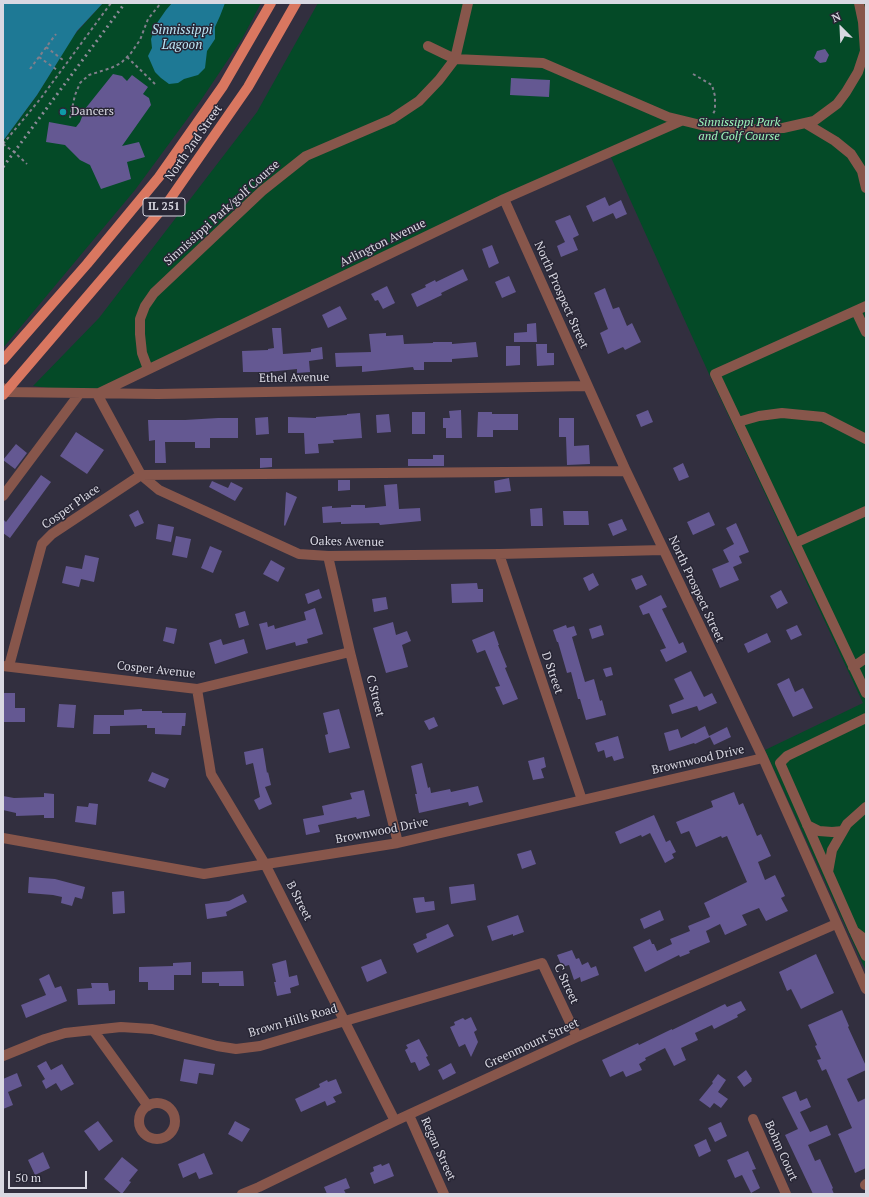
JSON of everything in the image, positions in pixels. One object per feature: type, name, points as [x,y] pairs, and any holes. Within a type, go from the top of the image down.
[{"type":"main road","name":"North 2nd Street","points":[[3,360],[87,264],[158,177],[223,86],[272,3]]},
{"type":"main road","name":"North 2nd Street","points":[[4,391],[168,202],[248,87],[296,3]]},
{"type":"street","name":"Sinnissippi Park/golf Course","points":[[148,369],[142,352],[140,319],[145,306],[154,293],[262,190],[306,156],[392,119],[419,101],[439,80],[455,59],[468,3]]},
{"type":"street","points":[[428,46],[455,59],[543,63],[668,117],[681,121],[708,127],[742,130],[783,128],[814,121],[837,104],[858,72],[864,51],[863,22],[859,3]]},
{"type":"street","name":"Arlington Avenue","points":[[97,394],[504,199],[681,121]]},
{"type":"street","points":[[805,123],[834,141],[851,154],[862,170],[866,188]]},
{"type":"street","name":"North Prospect Street","points":[[504,199],[587,386],[762,758],[866,989]]},
{"type":"street","points":[[866,306],[715,374],[866,693]]},
{"type":"street","points":[[856,311],[866,332]]},
{"type":"street","name":"Ethel Avenue","points":[[4,391],[97,394],[174,394],[587,386]]},
{"type":"street","points":[[3,496],[80,393]]},
{"type":"street","name":"Oakes Avenue","points":[[97,394],[141,475],[159,490],[299,554],[328,556],[664,550]]},
{"type":"street","points":[[738,422],[758,416],[782,413],[822,417],[866,439]]},
{"type":"street","points":[[141,475],[626,471]]},
{"type":"street","name":"Cosper Place","points":[[6,666],[42,544],[52,534],[141,475]]},
{"type":"street","points":[[795,543],[866,511]]},
{"type":"street","name":"D Street","points":[[498,554],[582,800]]},
{"type":"street","name":"C Street","points":[[328,556],[350,652],[398,842]]},
{"type":"street","name":"Cosper Avenue","points":[[6,666],[197,689],[350,652]]},
{"type":"street","points":[[853,667],[866,658]]},
{"type":"street","name":"B Street","points":[[197,689],[211,774],[266,864],[395,1121]]},
{"type":"street","points":[[866,718],[787,756],[780,763],[866,956]]},
{"type":"street","name":"Brownwood Drive","points":[[3,838],[204,874],[398,842],[762,758]]},
{"type":"street","points":[[828,872],[832,850],[847,824],[866,807]]},
{"type":"street","points":[[807,825],[819,831],[843,831]]},
{"type":"street","name":"Greenmount Street","points":[[242,1194],[260,1191],[395,1121],[577,1037],[836,924]]},
{"type":"street","points":[[854,931],[866,940]]},
{"type":"street","name":"C Street","points":[[542,963],[577,1037]]},
{"type":"street","name":"Brown Hills Road","points":[[3,1056],[65,1033],[121,1027],[152,1030],[217,1046],[236,1049],[260,1046],[542,963]]},
{"type":"street","points":[[93,1030],[148,1106]]},
{"type":"street","name":"Regan Street","points":[[409,1115],[444,1194]]},
{"type":"street","name":"Bohm Court","points":[[753,1119],[786,1194]]},
{"type":"path","points":[[27,164],[3,144],[41,98],[111,3]]},
{"type":"path","points":[[70,118],[75,95],[80,83],[89,75],[111,68],[127,57],[140,40],[148,19],[161,3]]},
{"type":"path","points":[[30,69],[56,34]]},
{"type":"path","points":[[46,47],[63,60]]},
{"type":"path","points":[[39,57],[57,70]]},
{"type":"path","points":[[127,57],[155,84]]},
{"type":"path","points":[[693,74],[712,85],[715,96],[715,110],[708,127]]},
{"type":"green space","points":[[103,3],[261,3],[242,39],[199,103],[135,190],[3,348],[3,141],[37,95],[67,43]]},
{"type":"green space","name":"Sinnissippi Park and Golf Course","points":[[318,3],[866,3],[866,971],[765,750],[863,703],[709,374],[609,153],[97,394],[33,386],[99,318],[257,112]]},
{"type":"water","points":[[3,3],[103,3],[77,31],[37,95],[3,141]]},
{"type":"water","name":"Sinnissippi Lagoon","points":[[172,3],[225,3],[215,27],[215,39],[207,51],[205,68],[198,75],[184,79],[178,83],[169,84],[155,72],[148,56],[152,48],[151,39],[157,23]]},
{"type":"building","points":[[825,49],[829,55],[826,62],[820,63],[814,58],[817,51]]},
{"type":"building","points":[[113,74],[122,76],[127,81],[132,75],[148,87],[143,94],[149,98],[151,105],[122,146],[139,142],[145,157],[127,162],[131,179],[101,189],[90,165],[80,160],[65,145],[46,142],[49,122],[76,127],[80,122],[85,109]]},
{"type":"building","points":[[511,78],[550,80],[549,97],[510,95]]},
{"type":"building","points":[[605,197],[609,206],[621,200],[627,214],[616,219],[613,213],[593,222],[586,206]]},
{"type":"building","points":[[570,215],[579,235],[573,238],[578,250],[561,257],[557,246],[565,242],[555,221]]},
{"type":"building","points":[[492,245],[499,263],[489,268],[482,249]]},
{"type":"building","points":[[463,269],[468,280],[417,307],[411,294],[426,287],[425,285],[435,280],[436,282]]},
{"type":"building","points":[[509,276],[516,292],[502,298],[495,282]]},
{"type":"building","points":[[387,286],[395,303],[383,309],[378,300],[375,301],[371,294]]},
{"type":"building","points":[[605,288],[613,309],[619,307],[627,326],[632,323],[641,342],[625,350],[623,347],[608,354],[600,333],[608,329],[594,293]]},
{"type":"building","points":[[340,306],[347,319],[328,328],[322,315]]},
{"type":"building","points":[[536,323],[537,342],[514,342],[514,333],[527,332],[527,324]]},
{"type":"building","points":[[272,328],[281,328],[283,354],[311,352],[311,349],[322,347],[323,359],[309,361],[310,372],[297,373],[297,369],[268,372],[243,372],[242,351],[268,350],[274,348]]},
{"type":"building","points":[[386,333],[386,336],[403,335],[404,344],[452,342],[452,344],[476,342],[478,357],[452,359],[452,362],[424,362],[424,370],[414,370],[413,367],[362,372],[362,366],[336,367],[335,353],[371,352],[369,334]]},
{"type":"building","points":[[536,344],[547,344],[547,353],[554,353],[554,365],[537,366]]},
{"type":"building","points":[[506,346],[520,346],[520,365],[506,366]]},
{"type":"building","points":[[461,410],[462,438],[446,438],[446,428],[443,428],[443,418],[450,418],[449,411]]},
{"type":"building","points":[[648,410],[653,422],[641,427],[636,415]]},
{"type":"building","points":[[412,412],[425,412],[425,434],[412,434]]},
{"type":"building","points":[[478,412],[492,412],[492,414],[518,414],[518,430],[493,430],[493,437],[477,437]]},
{"type":"building","points":[[360,413],[362,438],[333,440],[334,443],[318,444],[319,453],[305,454],[304,433],[288,433],[288,417],[316,418]]},
{"type":"building","points":[[389,414],[391,432],[377,433],[376,415]]},
{"type":"building","points":[[268,417],[269,434],[256,435],[255,418]]},
{"type":"building","points":[[238,418],[238,438],[210,438],[210,448],[195,448],[195,442],[165,442],[166,463],[155,463],[155,440],[149,441],[148,420]]},
{"type":"building","points":[[559,418],[574,418],[574,446],[589,445],[590,464],[567,465],[566,437],[559,437]]},
{"type":"building","points":[[76,432],[104,450],[87,474],[60,456]]},
{"type":"building","points":[[16,444],[27,453],[15,469],[3,460]]},
{"type":"building","points":[[433,455],[444,455],[444,466],[408,466],[408,459],[433,459]]},
{"type":"building","points":[[260,458],[272,458],[272,467],[260,468]]},
{"type":"building","points":[[683,463],[689,477],[679,481],[673,468]]},
{"type":"building","points":[[41,475],[51,482],[10,538],[3,533],[3,519],[6,522]]},
{"type":"building","points":[[509,478],[511,491],[495,493],[494,481]]},
{"type":"building","points":[[338,480],[350,480],[350,490],[338,491]]},
{"type":"building","points":[[212,481],[228,488],[231,482],[243,488],[235,501],[209,487]]},
{"type":"building","points":[[397,484],[399,509],[420,508],[421,521],[380,525],[379,523],[323,523],[322,507],[332,506],[332,508],[351,507],[351,505],[365,505],[365,508],[386,506],[384,485]]},
{"type":"building","points":[[286,492],[297,497],[285,526],[284,525]]},
{"type":"building","points":[[542,508],[543,526],[531,526],[530,509]]},
{"type":"building","points":[[138,510],[144,523],[135,527],[129,515]]},
{"type":"building","points":[[563,511],[588,511],[589,525],[564,525]]},
{"type":"building","points":[[709,512],[715,525],[693,535],[687,522]]},
{"type":"building","points":[[622,519],[627,530],[613,536],[608,524]]},
{"type":"building","points":[[736,523],[749,552],[739,556],[742,563],[733,567],[739,580],[720,588],[712,569],[729,562],[723,550],[734,544],[726,528]]},
{"type":"building","points":[[158,524],[174,527],[171,542],[156,539]]},
{"type":"building","points":[[176,536],[191,539],[187,558],[172,555]]},
{"type":"building","points":[[210,546],[222,551],[213,573],[201,568]]},
{"type":"building","points":[[85,555],[99,558],[94,582],[81,579],[79,587],[62,583],[66,566],[82,569]]},
{"type":"building","points":[[271,560],[285,568],[278,582],[263,574]]},
{"type":"building","points":[[593,573],[599,585],[589,591],[583,578]]},
{"type":"building","points":[[642,575],[647,585],[636,590],[631,579]]},
{"type":"building","points":[[477,583],[478,589],[483,589],[483,602],[452,603],[451,584]]},
{"type":"building","points":[[319,589],[322,598],[308,604],[305,594]]},
{"type":"building","points":[[781,590],[788,603],[777,609],[770,596]]},
{"type":"building","points":[[661,595],[667,607],[662,609],[679,644],[683,642],[687,652],[666,662],[660,650],[666,648],[649,613],[643,615],[639,606]]},
{"type":"building","points":[[386,597],[388,609],[374,612],[372,599]]},
{"type":"building","points":[[315,608],[323,634],[307,639],[308,643],[296,646],[295,642],[266,650],[259,624],[267,622],[268,627],[274,625],[275,629],[306,620],[304,612]]},
{"type":"building","points":[[245,611],[249,625],[239,628],[235,614]]},
{"type":"building","points":[[393,622],[396,635],[407,631],[411,641],[402,645],[408,667],[386,673],[373,628]]},
{"type":"building","points":[[566,625],[567,628],[574,626],[577,635],[572,637],[585,682],[594,679],[600,701],[602,700],[606,715],[586,720],[580,699],[578,699],[571,672],[567,673],[553,630]]},
{"type":"building","points":[[601,625],[604,635],[592,639],[589,629]]},
{"type":"building","points":[[797,625],[802,635],[791,640],[786,630]]},
{"type":"building","points":[[166,627],[177,629],[174,644],[163,641]]},
{"type":"building","points":[[494,631],[507,667],[505,668],[518,699],[503,705],[495,687],[500,686],[485,650],[477,653],[472,640]]},
{"type":"building","points":[[767,633],[771,642],[748,653],[744,644]]},
{"type":"building","points":[[221,639],[223,645],[244,639],[248,653],[215,664],[209,643]]},
{"type":"building","points":[[611,667],[613,675],[606,677],[603,669]]},
{"type":"building","points":[[691,671],[704,697],[712,693],[717,703],[699,711],[697,706],[672,714],[669,705],[684,699],[674,679]]},
{"type":"building","points":[[789,678],[795,692],[803,688],[813,708],[793,717],[777,684]]},
{"type":"building","points":[[3,693],[15,693],[15,708],[25,708],[25,722],[3,722]]},
{"type":"building","points":[[59,704],[76,705],[74,728],[57,727]]},
{"type":"building","points":[[142,709],[142,711],[162,711],[162,713],[186,713],[185,726],[182,726],[181,735],[155,734],[155,728],[147,728],[147,725],[110,726],[110,734],[93,734],[94,715],[124,715],[124,710]]},
{"type":"building","points":[[339,709],[350,748],[329,753],[325,735],[328,734],[323,713]]},
{"type":"building","points":[[434,717],[438,726],[429,730],[424,721]]},
{"type":"building","points":[[705,726],[709,736],[727,727],[731,737],[714,745],[710,737],[695,744],[694,743],[669,751],[664,733],[678,729],[681,738]]},
{"type":"building","points":[[618,736],[624,758],[614,761],[612,756],[606,758],[604,750],[598,752],[595,743]]},
{"type":"building","points":[[263,748],[267,773],[268,772],[271,785],[265,787],[272,804],[259,810],[254,800],[260,797],[253,763],[246,765],[244,752]]},
{"type":"building","points":[[544,757],[546,767],[541,769],[544,778],[533,780],[528,761]]},
{"type":"building","points":[[422,763],[428,788],[430,787],[431,793],[450,789],[451,792],[478,786],[483,802],[469,806],[468,802],[419,813],[415,794],[417,794],[411,766]]},
{"type":"building","points":[[152,772],[169,779],[165,788],[148,781]]},
{"type":"building","points":[[364,790],[370,816],[357,819],[356,817],[318,825],[320,832],[306,835],[303,819],[324,815],[322,806],[352,799],[350,793]]},
{"type":"building","points":[[734,792],[739,805],[743,803],[757,836],[761,834],[771,856],[758,862],[765,880],[775,875],[785,896],[781,898],[788,911],[766,921],[759,908],[742,915],[747,925],[725,935],[720,924],[706,931],[710,942],[689,951],[690,953],[680,957],[679,955],[645,972],[633,947],[650,939],[657,951],[672,944],[670,939],[690,931],[688,926],[710,917],[704,903],[747,882],[727,836],[722,838],[721,836],[696,847],[689,831],[681,834],[676,822],[713,807],[711,801]]},
{"type":"building","points":[[44,793],[54,794],[54,818],[44,818],[44,815],[16,816],[16,813],[3,810],[3,796],[14,798],[44,797]]},
{"type":"building","points":[[89,803],[98,804],[96,825],[75,822],[77,806],[88,807]]},
{"type":"building","points":[[654,815],[666,842],[670,840],[676,852],[672,854],[674,858],[665,863],[650,833],[642,837],[641,835],[620,844],[615,832]]},
{"type":"building","points":[[531,850],[536,864],[522,869],[517,854]]},
{"type":"building","points":[[29,877],[55,879],[85,887],[82,899],[75,897],[72,906],[61,903],[62,897],[28,893]]},
{"type":"building","points":[[474,884],[476,900],[451,904],[449,887]]},
{"type":"building","points":[[124,891],[125,913],[113,914],[112,892]]},
{"type":"building","points":[[243,894],[247,902],[226,912],[227,916],[207,919],[205,904],[229,901]]},
{"type":"building","points":[[424,897],[425,902],[434,901],[435,910],[416,913],[413,898]]},
{"type":"building","points":[[660,910],[664,920],[644,929],[640,919]]},
{"type":"building","points":[[518,915],[524,932],[492,941],[487,926]]},
{"type":"building","points":[[448,924],[454,936],[417,953],[413,944],[427,938],[426,934]]},
{"type":"building","points":[[572,950],[576,959],[579,958],[582,965],[588,962],[591,968],[596,966],[599,975],[581,982],[580,977],[574,980],[569,965],[562,967],[557,955]]},
{"type":"building","points":[[816,954],[834,993],[801,1009],[791,989],[787,991],[779,972]]},
{"type":"building","points":[[381,959],[387,973],[367,982],[361,967]]},
{"type":"building","points":[[286,960],[289,977],[297,975],[299,985],[290,988],[291,993],[277,996],[272,964]]},
{"type":"building","points":[[191,962],[191,975],[174,975],[174,990],[148,990],[148,982],[139,982],[139,967],[173,966],[173,963]]},
{"type":"building","points":[[243,971],[244,986],[219,986],[219,983],[202,983],[202,972]]},
{"type":"building","points":[[49,974],[55,988],[61,986],[67,1001],[26,1018],[21,1005],[46,995],[39,979]]},
{"type":"building","points":[[91,983],[108,983],[109,991],[115,990],[115,1004],[78,1005],[77,989],[92,988]]},
{"type":"building","points":[[741,1001],[746,1010],[737,1015],[738,1017],[714,1029],[712,1025],[695,1033],[698,1040],[681,1048],[686,1060],[674,1066],[665,1048],[645,1058],[646,1060],[639,1064],[642,1070],[626,1077],[623,1071],[610,1077],[602,1060],[638,1043],[639,1045],[672,1030],[725,1004],[727,1007]]},
{"type":"building","points":[[842,1010],[866,1066],[866,1070],[847,1079],[858,1102],[866,1098],[866,1168],[855,1173],[838,1134],[852,1128],[826,1069],[822,1071],[817,1060],[821,1059],[815,1046],[817,1045],[808,1025]]},
{"type":"building","points":[[471,1017],[477,1030],[474,1032],[478,1042],[471,1057],[465,1044],[459,1047],[450,1027],[455,1025],[454,1022],[463,1018],[465,1020]]},
{"type":"building","points":[[419,1039],[428,1056],[426,1057],[430,1065],[419,1071],[415,1062],[411,1063],[405,1050],[408,1048],[406,1045]]},
{"type":"building","points":[[184,1059],[215,1064],[213,1075],[199,1073],[197,1084],[180,1081]]},
{"type":"building","points":[[46,1061],[51,1070],[62,1064],[74,1084],[61,1091],[56,1083],[46,1089],[42,1081],[45,1079],[37,1066]]},
{"type":"building","points":[[451,1063],[456,1073],[443,1080],[438,1070]]},
{"type":"building","points":[[746,1070],[752,1081],[744,1087],[737,1077]]},
{"type":"building","points":[[17,1073],[22,1086],[8,1092],[13,1105],[3,1109],[3,1079]]},
{"type":"building","points":[[718,1074],[726,1080],[718,1092],[728,1099],[721,1108],[714,1103],[710,1108],[699,1100],[713,1083],[712,1082]]},
{"type":"building","points":[[336,1079],[342,1093],[333,1097],[336,1102],[327,1106],[325,1101],[301,1112],[295,1099],[320,1087],[319,1084],[327,1080],[328,1082]]},
{"type":"building","points":[[796,1091],[800,1101],[807,1098],[811,1107],[800,1112],[810,1132],[827,1125],[831,1135],[808,1145],[815,1161],[820,1159],[833,1188],[834,1194],[813,1194],[785,1135],[798,1129],[782,1097]]},
{"type":"building","points":[[98,1121],[113,1141],[99,1151],[84,1131]]},
{"type":"building","points":[[235,1121],[250,1129],[242,1142],[228,1134]]},
{"type":"building","points":[[721,1122],[727,1136],[715,1142],[708,1128]]},
{"type":"building","points":[[706,1139],[711,1151],[699,1157],[694,1145]]},
{"type":"building","points":[[748,1151],[756,1169],[752,1170],[760,1188],[751,1193],[742,1175],[735,1178],[727,1160]]},
{"type":"building","points":[[43,1152],[50,1168],[35,1175],[28,1160]]},
{"type":"building","points":[[204,1153],[213,1174],[199,1179],[196,1172],[183,1178],[178,1164]]},
{"type":"building","points":[[122,1157],[138,1170],[129,1181],[131,1182],[122,1194],[104,1179]]},
{"type":"building","points":[[389,1163],[394,1176],[374,1184],[370,1173],[374,1171],[373,1167],[381,1164],[382,1166]]},
{"type":"building","points":[[346,1178],[350,1188],[344,1190],[346,1194],[327,1194],[324,1187]]},
{"type":"railway","points":[[3,167],[125,3]]},
{"type":"place","name":"Dancers","points":[[63,112]]}]
